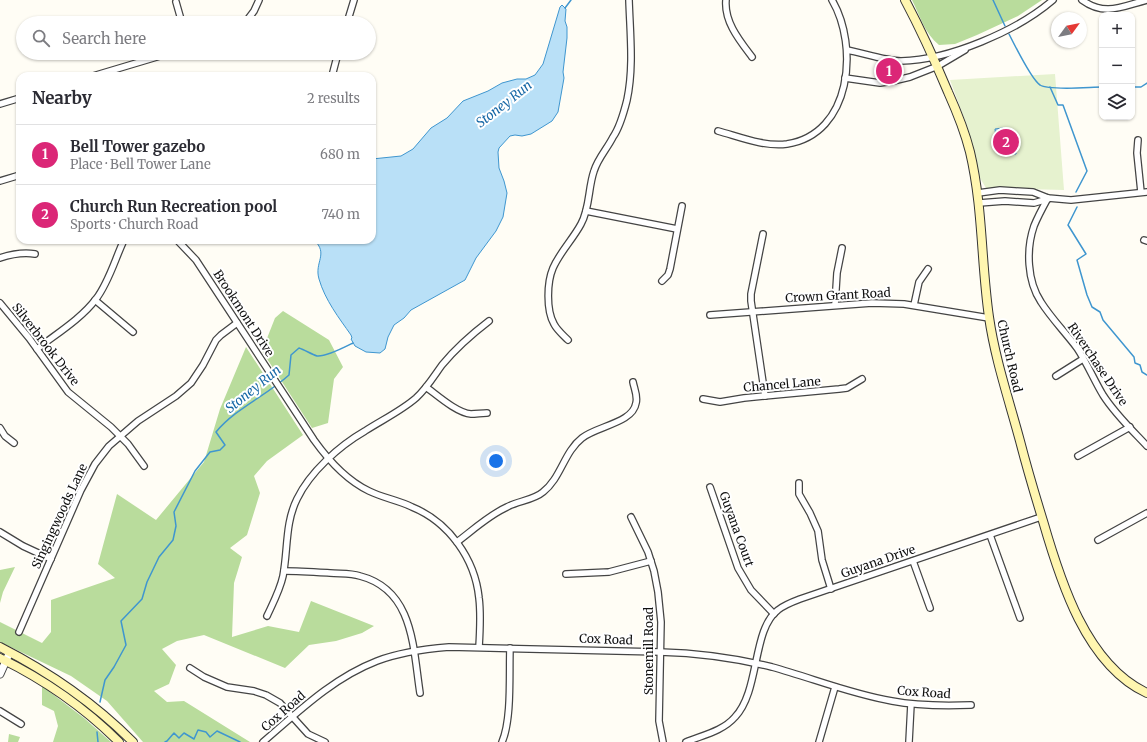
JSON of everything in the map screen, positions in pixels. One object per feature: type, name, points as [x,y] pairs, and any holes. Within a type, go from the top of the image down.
[{"type":"main road","name":"Church Road","points":[[905,0],[934,57],[966,137],[978,193],[989,318],[995,352],[1041,517],[1062,584],[1077,616],[1100,653],[1120,676],[1130,684],[1147,693]]},
{"type":"main road","points":[[0,647],[46,672],[82,697],[108,718],[133,742]]},
{"type":"main road","points":[[3,660],[61,694],[91,717],[119,742]]},
{"type":"street","points":[[250,16],[259,0]]},
{"type":"street","points":[[349,16],[354,0]]},
{"type":"street","points":[[568,340],[558,330],[551,318],[548,299],[549,282],[554,265],[581,224],[586,212],[593,173],[599,158],[614,136],[627,100],[631,65],[629,0]]},
{"type":"street","points":[[726,0],[729,20],[738,37],[752,57]]},
{"type":"street","points":[[718,131],[769,144],[787,144],[806,138],[822,127],[834,113],[841,95],[845,78],[847,50],[845,34],[840,16],[832,0]]},
{"type":"street","points":[[845,78],[880,82],[910,76],[938,66],[972,45],[1036,14],[1053,0]]},
{"type":"street","points":[[1082,0],[1091,6],[1111,10],[1147,0]]},
{"type":"street","points":[[176,2],[180,16]]},
{"type":"street","points":[[847,50],[900,61],[934,57],[972,45]]},
{"type":"street","points":[[106,72],[147,60]]},
{"type":"street","points":[[333,72],[336,60]]},
{"type":"street","points":[[0,104],[16,99]]},
{"type":"street","points":[[978,193],[1000,190],[1033,192],[1048,198],[1070,200],[1144,192],[1137,153],[1138,140]]},
{"type":"street","points":[[0,181],[16,176]]},
{"type":"street","points":[[979,203],[1004,201],[1034,203],[1048,198]]},
{"type":"street","name":"Riverchase Drive","points":[[1048,198],[1036,223],[1030,242],[1029,257],[1032,282],[1041,302],[1077,348],[1104,396],[1147,446]]},
{"type":"street","points":[[662,281],[668,275],[670,269],[682,206]]},
{"type":"street","points":[[586,212],[677,229]]},
{"type":"street","points":[[764,234],[751,294],[752,311],[765,396]]},
{"type":"street","points":[[37,349],[81,314],[95,300],[105,284],[122,244]]},
{"type":"street","name":"Brookmont Drive","points":[[181,244],[196,260],[328,459],[341,472],[368,491],[412,506],[432,518],[443,526],[457,542],[468,561],[477,584],[480,604],[479,647]]},
{"type":"street","points":[[835,305],[837,273],[842,248]]},
{"type":"street","points":[[0,258],[25,252],[35,254]]},
{"type":"street","points":[[914,305],[919,282],[928,269]]},
{"type":"street","points":[[95,300],[133,332]]},
{"type":"street","name":"Silverbrook Drive","points":[[0,303],[37,349],[68,392],[120,436],[144,466]]},
{"type":"street","name":"Crown Grant Road","points":[[710,315],[872,303],[914,305],[989,318]]},
{"type":"street","points":[[268,616],[278,593],[284,571],[288,524],[296,501],[311,476],[350,440],[406,406],[426,387],[453,353],[473,333],[489,321]]},
{"type":"street","name":"Singingwoods Lane","points":[[19,632],[89,475],[106,450],[138,421],[182,392],[199,372],[216,340],[237,323]]},
{"type":"street","points":[[1056,376],[1083,359]]},
{"type":"street","name":"Chancel Lane","points":[[703,399],[720,402],[765,396],[839,390],[862,380]]},
{"type":"street","points":[[457,542],[497,512],[543,492],[552,482],[567,455],[577,442],[590,432],[621,420],[633,411],[637,402],[633,382]]},
{"type":"street","points":[[426,387],[466,413],[472,414],[487,412]]},
{"type":"street","points":[[1078,456],[1130,427]]},
{"type":"street","points":[[0,428],[5,436],[14,443]]},
{"type":"street","points":[[799,482],[799,494],[813,518],[818,531],[822,560],[831,589]]},
{"type":"street","name":"Guyana Court","points":[[710,487],[738,568],[751,590],[774,614]]},
{"type":"street","points":[[1098,540],[1147,513]]},
{"type":"street","name":"Stonemill Road","points":[[631,517],[642,537],[651,562],[660,608],[659,721],[663,742]]},
{"type":"street","name":"Guyana Drive","points":[[686,742],[720,729],[735,718],[740,712],[747,700],[763,634],[774,614],[787,605],[1041,517]]},
{"type":"street","points":[[0,532],[23,546],[51,559]]},
{"type":"street","points":[[990,535],[1020,618]]},
{"type":"street","points":[[913,561],[930,608]]},
{"type":"street","points":[[566,574],[608,572],[651,562]]},
{"type":"street","points":[[284,571],[352,574],[368,578],[380,584],[394,597],[405,613],[410,629],[420,693]]},
{"type":"street","name":"Cox Road","points":[[263,742],[321,692],[361,668],[388,657],[414,651],[449,647],[660,652],[719,656],[756,663],[872,697],[911,704],[971,705]]},
{"type":"street","points":[[502,742],[508,717],[510,648]]},
{"type":"street","points":[[0,674],[3,660],[10,652]]},
{"type":"street","points":[[190,668],[204,677],[227,687],[254,691],[266,695],[280,704],[308,734],[325,742]]},
{"type":"street","points":[[819,742],[835,687]]},
{"type":"street","points":[[909,742],[911,704]]},
{"type":"street","points":[[0,711],[21,724]]},
{"type":"green space","points":[[912,0],[1042,0],[1018,16],[977,35],[955,44],[939,45],[926,30]]},
{"type":"green space","points":[[1055,74],[1064,190],[986,188],[980,178],[967,126],[950,80]]},
{"type":"green space","points":[[283,311],[329,340],[343,367],[334,379],[328,423],[312,428],[262,351],[275,318]]},
{"type":"green space","points":[[246,347],[303,435],[267,461],[254,476],[260,493],[247,535],[230,548],[242,557],[234,583],[232,637],[268,626],[299,632],[311,601],[374,626],[362,633],[336,641],[309,645],[285,668],[204,635],[177,641],[162,649],[176,665],[169,684],[154,691],[167,702],[184,701],[250,742],[143,742],[107,701],[71,676],[0,642],[0,622],[42,643],[51,632],[51,600],[115,578],[98,564],[117,494],[156,520],[204,462],[220,409]]},
{"type":"green space","points":[[15,567],[3,592],[0,603],[0,570]]},
{"type":"green space","points":[[42,686],[84,718],[111,742],[53,742],[58,726],[54,711],[42,705]]},
{"type":"green space","points":[[9,734],[20,737],[18,742],[8,742]]},
{"type":"water","points":[[562,5],[566,9],[565,21],[567,27],[567,38],[563,72],[564,78],[558,112],[552,121],[531,134],[510,136],[499,148],[499,168],[507,193],[503,217],[496,231],[476,258],[465,280],[411,310],[404,318],[394,325],[388,337],[385,349],[380,353],[366,352],[355,346],[351,339],[351,335],[325,294],[319,279],[318,268],[321,254],[317,244],[376,244],[376,159],[401,156],[413,149],[431,128],[447,118],[463,101],[488,91],[502,83],[517,79],[526,79],[535,75],[543,64],[560,7]]},
{"type":"water","points":[[1003,128],[1004,136],[1015,135],[1016,154],[1010,154],[1010,147],[997,149],[995,129]]},
{"type":"waterway","name":"Stoney Run","points":[[565,8],[571,0]]},
{"type":"waterway","points":[[993,0],[1005,26]]},
{"type":"waterway","points":[[1009,34],[1028,69],[1040,85],[1052,88],[1099,87]]},
{"type":"waterway","points":[[1135,87],[1141,87],[1147,83]]},
{"type":"waterway","points":[[1050,87],[1058,105],[1063,105],[1087,171],[1076,192]]},
{"type":"waterway","points":[[1077,207],[1068,225],[1086,254],[1077,260],[1087,295],[1092,307],[1100,312],[1103,320],[1134,357],[1135,363],[1140,365],[1142,372],[1147,375]]},
{"type":"waterway","name":"Stoney Run","points":[[100,702],[105,680],[126,645],[121,621],[142,599],[147,582],[159,557],[173,540],[176,526],[174,512],[195,471],[210,452],[220,450],[225,445],[216,432],[233,416],[289,375],[291,355],[299,348],[317,356],[321,356],[353,343]]},
{"type":"waterway","points":[[165,742],[174,733],[179,738],[184,733],[194,739],[198,730],[206,732],[210,737],[217,731],[240,742]]},
{"type":"waterway","name":"Stoney Run","points":[[97,732],[98,742]]},
{"type":"place","name":"Bell Tower gazebo","points":[[889,71]]},
{"type":"place","name":"Church Run Recreation pool","points":[[1006,142]]}]
